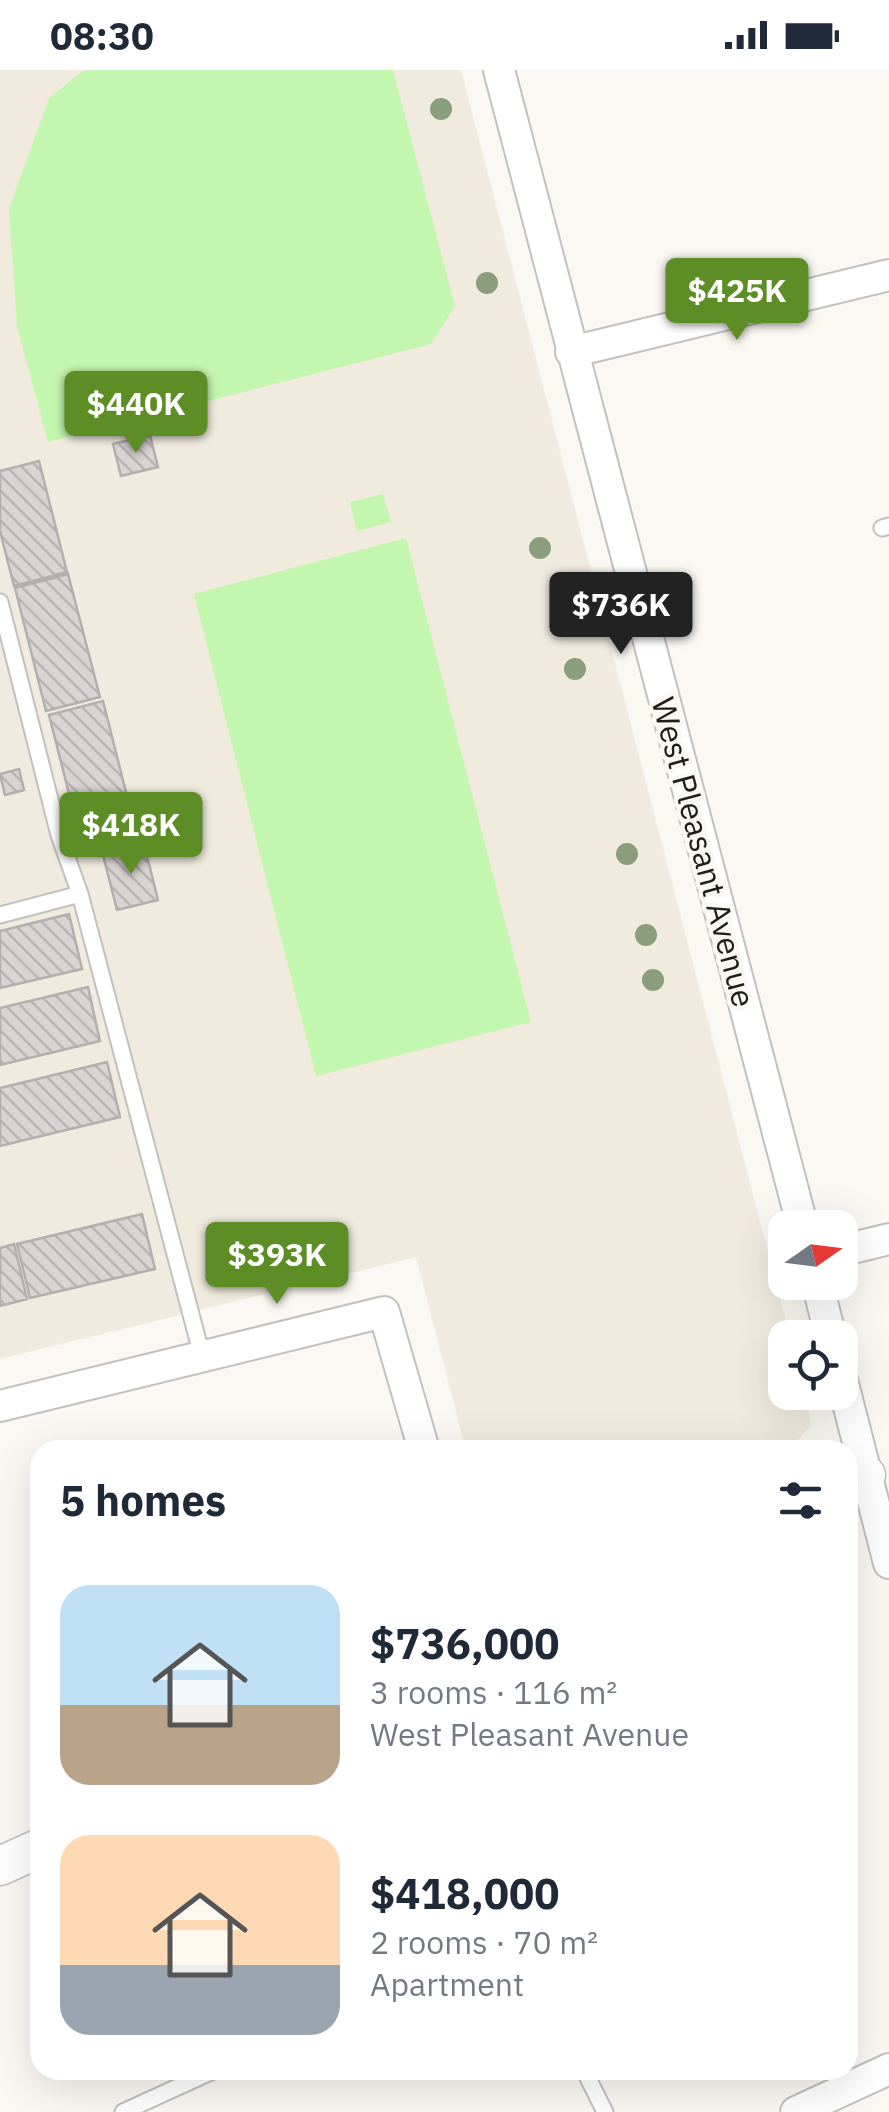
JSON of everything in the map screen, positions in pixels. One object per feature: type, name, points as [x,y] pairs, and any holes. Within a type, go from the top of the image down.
[{"type":"street","name":"West Pleasant Avenue","points":[[498,70],[798,1210]]},
{"type":"street","points":[[571,352],[889,276]]},
{"type":"street","points":[[858,1247],[889,1239]]},
{"type":"street","points":[[0,1406],[384,1312],[421,1440]]},
{"type":"street","points":[[846,1410],[851,1440]]},
{"type":"street","points":[[858,1482],[889,1563]]},
{"type":"street","points":[[0,1866],[30,1852]]},
{"type":"street","points":[[796,2112],[889,2070]]},
{"type":"lane","points":[[0,602],[58,835],[80,894],[202,1356]]},
{"type":"lane","points":[[0,915],[80,894]]},
{"type":"lane","points":[[123,2112],[193,2080]]},
{"type":"lane","points":[[589,2080],[605,2112]]},
{"type":"shaded area","points":[[0,70],[461,70],[768,1252],[768,1300],[780,1300],[786,1320],[768,1320],[768,1410],[808,1410],[811,1425],[798,1440],[463,1440],[416,1257],[0,1359]]},
{"type":"green space","points":[[84,70],[393,70],[455,306],[431,344],[48,442],[17,326],[9,209],[49,98]]},
{"type":"green space","points":[[383,494],[391,522],[357,531],[350,502]]},
{"type":"green space","points":[[406,538],[531,1022],[316,1076],[194,594]]},
{"type":"building","points":[[150,435],[158,467],[121,476],[113,444]]},
{"type":"building","points":[[39,461],[67,572],[14,586],[0,531],[0,471]]},
{"type":"building","points":[[68,574],[100,697],[46,711],[15,588]]},
{"type":"building","points":[[103,701],[134,824],[80,837],[49,715]]},
{"type":"building","points":[[19,769],[24,790],[5,795],[0,774]]},
{"type":"building","points":[[144,844],[158,900],[117,910],[103,855]]},
{"type":"building","points":[[69,914],[82,969],[0,988],[0,931]]},
{"type":"building","points":[[88,987],[100,1041],[0,1065],[0,1008]]},
{"type":"building","points":[[107,1062],[120,1117],[0,1146],[0,1088]]},
{"type":"building","points":[[142,1214],[155,1269],[30,1298],[17,1244]]},
{"type":"building","points":[[14,1244],[27,1299],[0,1306],[0,1248]]}]
